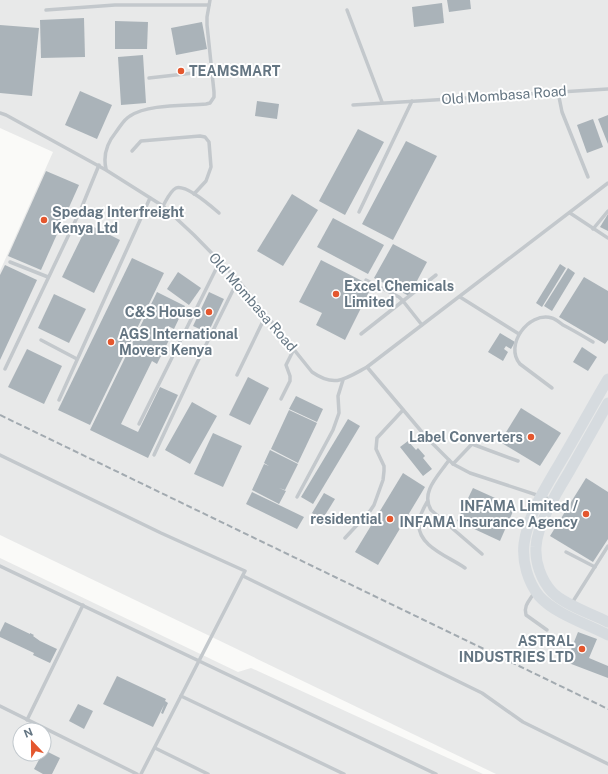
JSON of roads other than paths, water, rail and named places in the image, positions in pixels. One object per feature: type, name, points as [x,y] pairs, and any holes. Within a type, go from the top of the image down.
[{"type":"main road","points":[[608,379],[544,492],[527,529],[523,552],[527,572],[536,591],[542,599],[554,608],[608,635]]},
{"type":"main road","points":[[608,403],[555,496],[541,527],[536,548],[537,563],[541,574],[552,592],[608,622]]},
{"type":"lane","points":[[115,0],[115,6]]},
{"type":"lane","points":[[197,0],[198,5]]},
{"type":"lane","points":[[106,170],[105,154],[112,136],[129,116],[150,108],[210,103],[214,97],[207,25],[210,0]]},
{"type":"lane","points":[[46,10],[115,6],[209,5]]},
{"type":"lane","points":[[348,10],[382,102]]},
{"type":"lane","points":[[149,78],[211,70]]},
{"type":"lane","name":"Old Mombasa Road","points":[[353,105],[608,89]]},
{"type":"lane","points":[[558,92],[562,112],[588,177]]},
{"type":"lane","points":[[359,212],[412,101]]},
{"type":"lane","name":"Old Mombasa Road","points":[[0,113],[99,166],[163,206],[238,280],[312,372],[321,378],[331,381],[343,380]]},
{"type":"lane","points":[[132,151],[141,141],[200,136],[205,137],[209,142],[211,168],[206,181],[194,194]]},
{"type":"lane","points":[[5,369],[81,209],[99,166]]},
{"type":"lane","points":[[297,497],[333,430],[339,413],[338,396],[343,380],[367,367],[608,183]]},
{"type":"lane","points":[[163,206],[176,188],[183,188],[194,194],[219,213]]},
{"type":"lane","points":[[59,400],[150,198]]},
{"type":"lane","points":[[593,229],[608,211]]},
{"type":"lane","points":[[570,213],[608,238]]},
{"type":"lane","points":[[139,424],[220,261]]},
{"type":"lane","points":[[10,262],[48,277]]},
{"type":"lane","points":[[361,334],[436,275]]},
{"type":"lane","points":[[154,455],[238,280]]},
{"type":"lane","points":[[366,280],[395,295],[403,301],[422,325]]},
{"type":"lane","points":[[460,297],[519,334]]},
{"type":"lane","points":[[237,375],[266,315]]},
{"type":"lane","points":[[552,388],[520,364],[516,359],[514,350],[519,334],[529,322],[539,318],[552,318],[592,342]]},
{"type":"lane","points":[[40,340],[77,359]]},
{"type":"lane","points":[[281,399],[290,381],[290,376],[286,365],[294,349]]},
{"type":"lane","points":[[367,367],[427,438],[453,464],[470,473],[555,496]]},
{"type":"lane","points":[[345,538],[374,505],[383,480],[384,471],[384,466],[376,449],[377,438],[403,410]]},
{"type":"lane","points":[[453,464],[472,444],[518,461]]},
{"type":"lane","points":[[0,455],[161,534],[245,571],[141,774]]},
{"type":"lane","points":[[449,460],[428,491],[427,501],[419,520],[420,531],[423,538],[437,551],[465,568]]},
{"type":"lane","points":[[427,501],[431,510],[482,554]]},
{"type":"lane","points":[[572,604],[595,567],[606,553],[608,546]]},
{"type":"lane","points":[[566,552],[595,567]]},
{"type":"lane","points":[[0,566],[436,774]]},
{"type":"lane","points":[[242,576],[482,693],[523,722],[608,764]]},
{"type":"lane","points":[[536,591],[525,607],[524,611],[526,615],[547,630]]},
{"type":"lane","points":[[27,720],[83,605]]},
{"type":"lane","points":[[181,696],[344,774]]},
{"type":"lane","points":[[0,706],[137,774]]},
{"type":"lane","points":[[155,748],[208,774]]},
{"type":"railway","points":[[0,415],[608,709]]},
{"type":"place","name":"TEAMSMART","points":[[181,71]]},
{"type":"place","name":"Spedag Interfreight Kenya Ltd","points":[[44,220]]},
{"type":"place","name":"Excel Chemicals Limited","points":[[336,294]]},
{"type":"place","name":"C&S House","points":[[209,312]]},
{"type":"place","name":"AGS International Movers Kenya","points":[[111,342]]},
{"type":"place","name":"Label Converters","points":[[531,437]]},
{"type":"place","name":"INFAMA Limited / INFAMA Insurance Agency","points":[[586,514]]},
{"type":"place","name":"residential","points":[[390,519]]},
{"type":"place","name":"ASTRAL INDUSTRIES LTD","points":[[582,649]]}]
